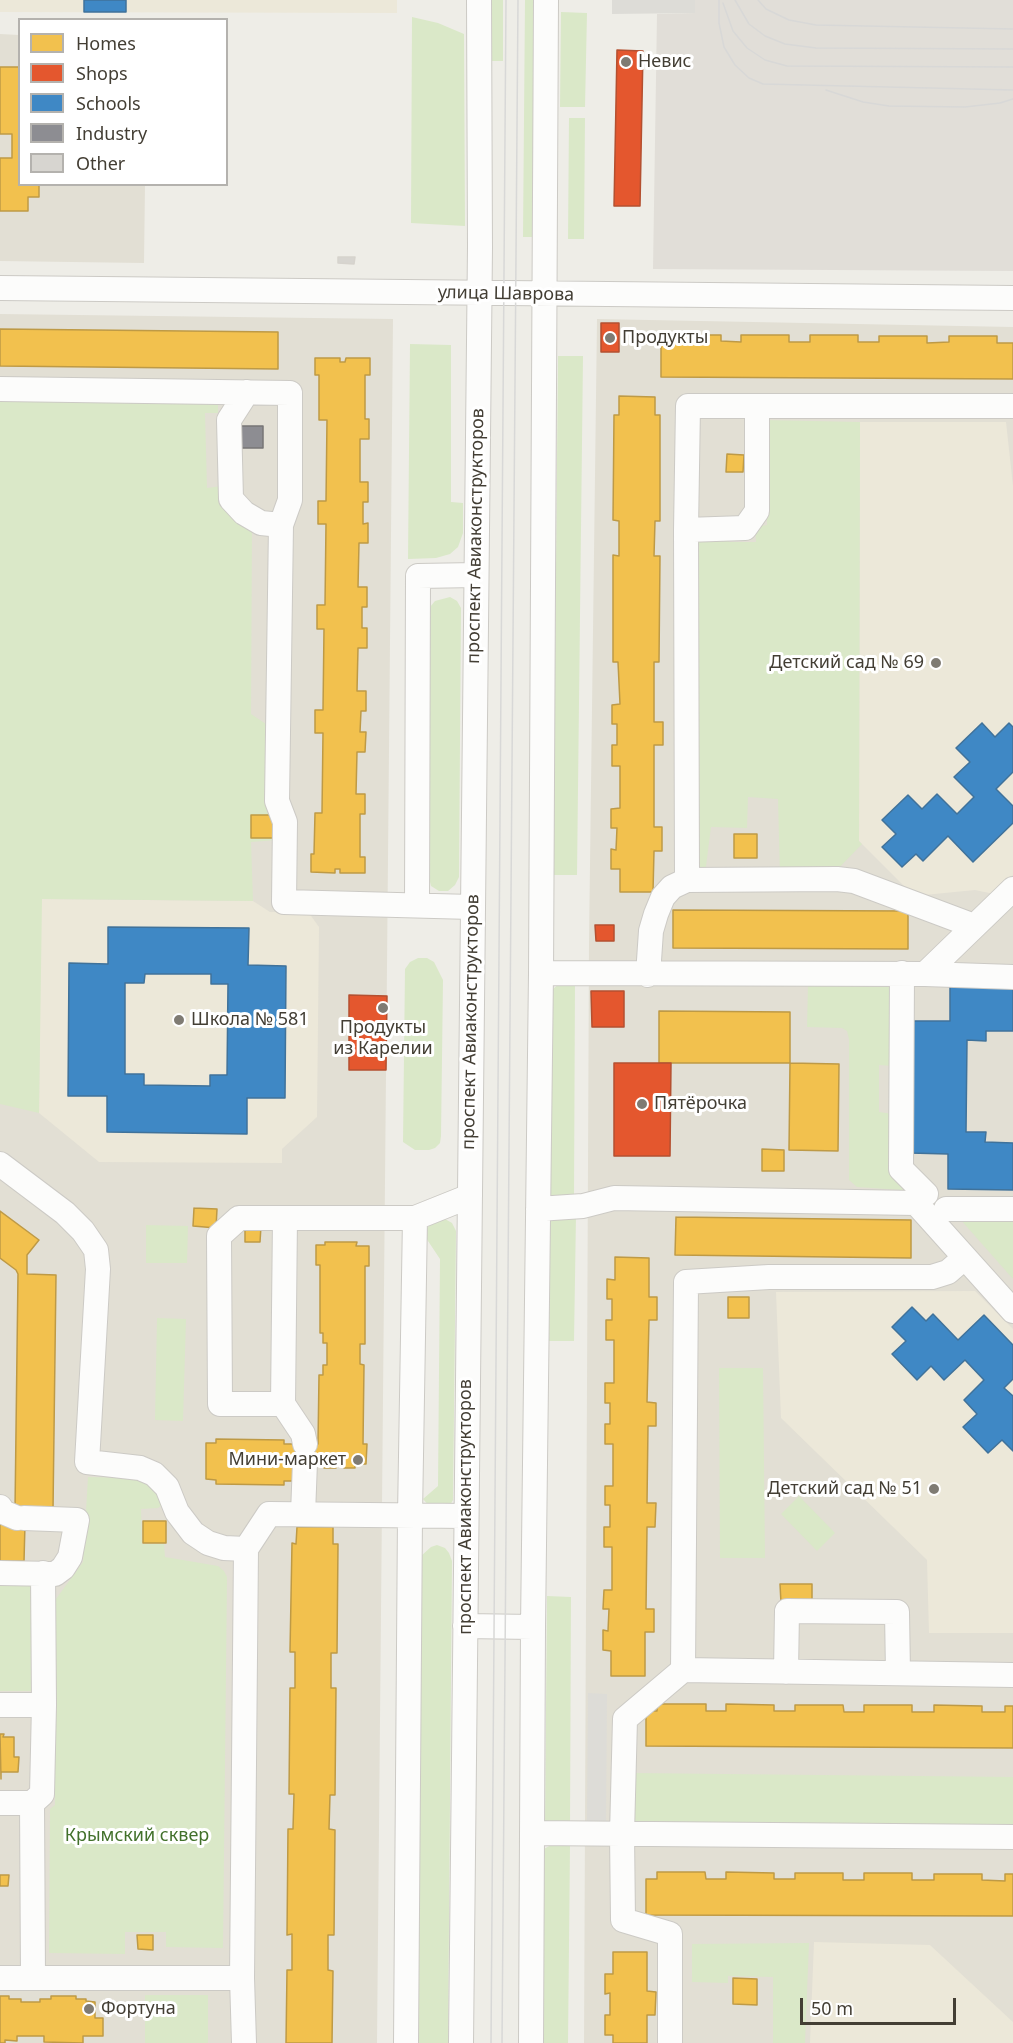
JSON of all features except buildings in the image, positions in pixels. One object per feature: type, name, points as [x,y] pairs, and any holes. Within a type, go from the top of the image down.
[{"type":"street","name":"проспект Авиаконструкторов","points":[[461,2043],[479,293],[479,0]]},
{"type":"street","points":[[531,2043],[533,1627],[541,973],[546,0]]},
{"type":"street","name":"улица Шаврова","points":[[0,288],[1013,298]]},
{"type":"street","points":[[0,389],[290,393],[290,500],[281,525],[277,801],[285,822],[284,902],[472,907]]},
{"type":"street","points":[[247,392],[230,420],[231,499],[244,513],[261,523],[281,525]]},
{"type":"street","points":[[687,880],[688,406],[1013,406]]},
{"type":"street","points":[[686,530],[745,528],[757,511],[757,406]]},
{"type":"street","points":[[417,905],[418,576],[476,575]]},
{"type":"street","points":[[648,975],[651,931],[656,914],[663,897],[672,887],[687,880],[841,875],[974,926]]},
{"type":"street","points":[[926,1194],[902,1169],[914,974],[974,926],[1013,889]]},
{"type":"street","points":[[541,973],[914,974],[1013,977]]},
{"type":"street","points":[[0,1164],[65,1213],[83,1231],[96,1250],[98,1269],[87,1462],[140,1468],[154,1474],[167,1487],[177,1512],[193,1533],[208,1543],[224,1548],[246,1549]]},
{"type":"street","points":[[283,1404],[220,1404],[219,1236],[239,1218],[415,1218],[470,1196]]},
{"type":"street","points":[[538,1209],[583,1206],[614,1197],[916,1203],[1013,1311]]},
{"type":"street","points":[[946,1209],[1013,1209]]},
{"type":"street","points":[[285,1218],[283,1404],[303,1434],[305,1453],[303,1514]]},
{"type":"street","points":[[406,2043],[415,1218]]},
{"type":"street","points":[[683,1670],[686,1282],[769,1276],[932,1277],[948,1272],[964,1258]]},
{"type":"street","points":[[0,1573],[55,1574],[63,1568],[70,1557],[77,1520],[13,1514]]},
{"type":"street","points":[[244,2043],[242,1978],[246,1549],[269,1514],[466,1516]]},
{"type":"street","points":[[0,1803],[32,1803],[42,1794],[43,1573]]},
{"type":"street","points":[[786,1672],[787,1611],[897,1612],[898,1673]]},
{"type":"street","points":[[465,1626],[533,1627]]},
{"type":"street","points":[[670,2043],[670,1934],[623,1920],[622,1834],[625,1719],[683,1670],[1013,1675]]},
{"type":"street","points":[[0,1705],[44,1705]]},
{"type":"street","points":[[32,1803],[33,1978]]},
{"type":"street","points":[[532,1833],[1013,1837]]},
{"type":"street","points":[[0,1978],[242,1978]]},
{"type":"shaded area","points":[[0,0],[397,0],[397,13],[0,12]]},
{"type":"shaded area","points":[[612,0],[695,0],[695,13],[612,14]]},
{"type":"shaded area","points":[[695,0],[1013,0],[1013,271],[653,269],[657,14],[694,13]]},
{"type":"shaded area","points":[[0,34],[18,35],[18,186],[145,186],[144,263],[0,261]]},
{"type":"shaded area","points":[[0,314],[393,319],[377,2043],[0,2043]]},
{"type":"shaded area","points":[[597,319],[1013,327],[1013,2043],[584,2043],[589,943]]},
{"type":"shaded area","name":"Детский сад № 69","points":[[860,422],[1006,422],[1013,486],[1013,875],[994,894],[975,890],[914,896],[859,841]]},
{"type":"shaded area","name":"Школа № 581","points":[[41,899],[253,901],[270,912],[309,913],[319,927],[317,1117],[282,1149],[282,1163],[99,1162],[39,1113]]},
{"type":"shaded area","name":"Детский сад № 51","points":[[975,1291],[1013,1329],[1013,1633],[929,1633],[927,1560],[781,1418],[776,1292]]},
{"type":"shaded area","points":[[588,1693],[607,1694],[606,1822],[587,1821]]},
{"type":"shaded area","points":[[814,1942],[930,1945],[1013,2022],[1013,2043],[810,2043]]},
{"type":"green space","points":[[492,0],[503,0],[503,61],[492,61]]},
{"type":"green space","points":[[525,0],[535,0],[533,237],[523,237]]},
{"type":"green space","points":[[561,12],[587,13],[585,107],[560,107]]},
{"type":"green space","points":[[412,17],[438,23],[464,34],[465,226],[411,223]]},
{"type":"green space","points":[[569,118],[585,118],[584,239],[568,239]]},
{"type":"green space","points":[[410,344],[451,345],[451,502],[463,503],[463,533],[458,547],[450,554],[436,558],[408,559]]},
{"type":"green space","points":[[558,356],[583,356],[577,875],[553,875]]},
{"type":"green space","points":[[0,398],[218,400],[218,413],[205,413],[207,488],[222,486],[252,526],[251,714],[266,724],[266,806],[277,812],[277,840],[251,842],[253,901],[42,899],[39,1113],[0,1104]]},
{"type":"green space","points":[[763,420],[860,422],[859,841],[862,844],[832,875],[780,876],[778,799],[748,797],[747,828],[711,827],[705,874],[692,874],[694,535],[728,533],[729,542],[756,542],[755,527],[767,525]]},
{"type":"green space","points":[[450,597],[457,601],[461,608],[459,877],[448,891],[439,891],[431,886],[428,874],[430,607],[435,601]]},
{"type":"green space","points":[[418,958],[427,958],[434,962],[443,980],[441,1136],[440,1143],[429,1150],[415,1150],[403,1142],[405,969],[410,962]]},
{"type":"green space","points":[[561,982],[575,982],[574,1199],[550,1199],[553,989]]},
{"type":"green space","points":[[808,985],[894,987],[893,1066],[879,1065],[879,1112],[893,1114],[916,1191],[857,1187],[849,1180],[849,1039],[847,1031],[842,1028],[807,1027]]},
{"type":"green space","points":[[1013,1214],[1013,1279],[960,1219]]},
{"type":"green space","points":[[576,1215],[574,1341],[549,1341],[550,1220]]},
{"type":"green space","points":[[445,1219],[452,1223],[456,1231],[453,1500],[449,1507],[430,1507],[423,1499],[438,1486],[440,1259],[426,1238],[431,1222]]},
{"type":"green space","points":[[146,1225],[188,1226],[187,1263],[146,1263]]},
{"type":"green space","points":[[157,1318],[186,1319],[183,1421],[155,1420]]},
{"type":"green space","points":[[719,1368],[763,1368],[765,1558],[720,1558]]},
{"type":"green space","name":"Крымский сквер","points":[[88,1477],[135,1478],[147,1482],[156,1489],[162,1505],[158,1508],[141,1509],[142,1544],[164,1544],[165,1557],[218,1566],[227,1577],[223,1948],[166,1947],[166,1932],[125,1932],[125,1954],[49,1953],[50,1809],[55,1805],[53,1603],[83,1562]]},
{"type":"green space","points":[[799,1496],[835,1533],[817,1551],[781,1514]]},
{"type":"green space","points":[[437,1545],[445,1548],[452,1561],[448,2043],[417,2043],[421,1556]]},
{"type":"green space","points":[[0,1578],[33,1582],[34,1691],[0,1691]]},
{"type":"green space","points":[[547,1596],[571,1597],[570,1827],[545,1825]]},
{"type":"green space","points":[[629,1773],[1013,1777],[1013,1831],[628,1827]]},
{"type":"green space","points":[[551,1845],[570,1846],[568,2043],[543,2043],[544,1849]]},
{"type":"green space","points":[[809,1943],[805,2043],[773,2043],[773,1977],[728,1976],[728,1983],[692,1982],[692,1944]]},
{"type":"green space","points":[[145,1995],[208,1995],[208,2043],[145,2043]]},
{"type":"tram line","points":[[491,2043],[506,0]]},
{"type":"tram line","points":[[502,2043],[518,0]]},
{"type":"tram line","points":[[719,0],[719,23],[724,47],[735,65],[749,78],[763,84],[1013,90]]},
{"type":"tram line","points":[[735,0],[749,24],[765,36],[785,44],[816,48],[1013,49]]},
{"type":"tram line","points":[[758,0],[766,9],[789,20],[816,25],[1013,29]]},
{"type":"tram line","points":[[723,3],[733,31],[747,48],[765,60],[787,66],[1013,67]]},
{"type":"tram line","points":[[826,90],[863,102],[889,106],[965,107],[1000,103],[1013,99]]},
{"type":"place","name":"Невис","points":[[626,62]]},
{"type":"place","name":"Продукты","points":[[610,338]]},
{"type":"place","name":"Детский сад № 69","points":[[936,663]]},
{"type":"place","name":"Продукты из Карелии","points":[[383,1008]]},
{"type":"place","name":"Школа № 581","points":[[179,1020]]},
{"type":"place","name":"Пятёрочка","points":[[642,1104]]},
{"type":"place","name":"Мини-маркет","points":[[358,1460]]},
{"type":"place","name":"Детский сад № 51","points":[[934,1489]]},
{"type":"place","name":"Фортуна","points":[[89,2009]]}]
